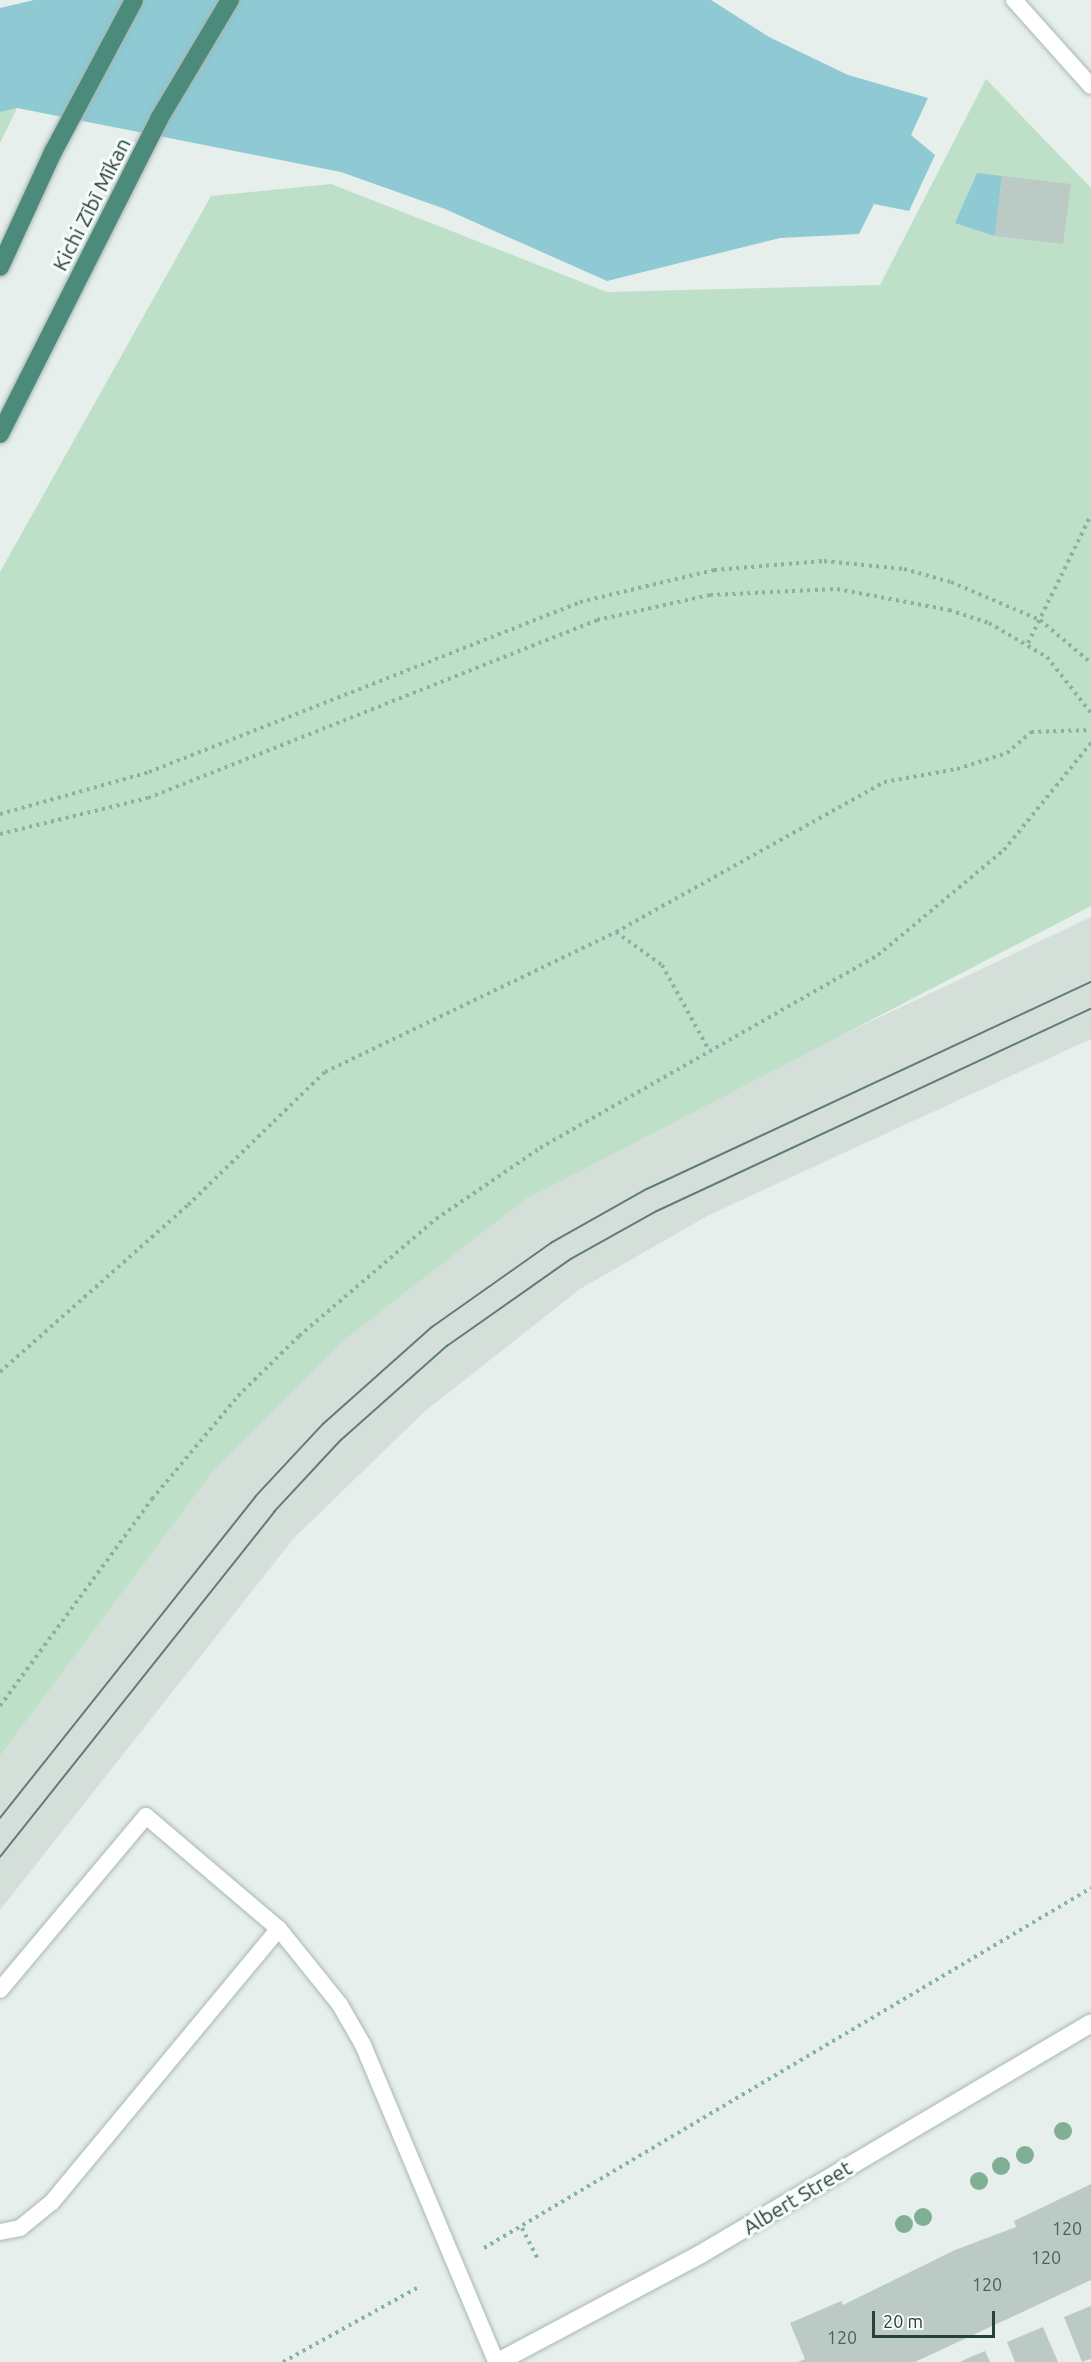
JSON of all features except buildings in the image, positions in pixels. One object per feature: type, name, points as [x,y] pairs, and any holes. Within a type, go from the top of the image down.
[{"type":"highway","points":[[0,267],[53,152],[134,0]]},
{"type":"highway","name":"Kichi Zībī Mīkan","points":[[0,434],[133,171],[230,0]]},
{"type":"main road","name":"Albert Street","points":[[497,2362],[701,2254],[1091,2023]]},
{"type":"lane","points":[[1014,0],[1091,86]]},
{"type":"lane","points":[[0,1990],[146,1816],[279,1929],[340,2005],[363,2045],[497,2362]]},
{"type":"lane","points":[[0,2232],[20,2228],[52,2202],[279,1929]]},
{"type":"path","points":[[1028,643],[1091,514]]},
{"type":"path","points":[[0,814],[149,772],[580,602],[714,570],[824,561],[904,569],[951,582],[1040,621],[1091,663]]},
{"type":"path","points":[[0,834],[148,798],[576,628],[710,595],[773,589],[874,593],[949,610],[1028,643],[1047,657],[1091,713]]},
{"type":"path","points":[[0,1372],[188,1205],[325,1072],[616,932],[884,782],[957,769],[1007,753],[1031,732],[1091,730]]},
{"type":"path","points":[[0,1706],[152,1500],[238,1396],[299,1336],[436,1219],[540,1148],[709,1050],[818,993],[934,912],[1005,850],[1091,744]]},
{"type":"path","points":[[616,932],[662,965],[709,1050]]},
{"type":"path","points":[[484,2248],[522,2228],[1091,1888]]},
{"type":"path","points":[[522,2228],[538,2259]]},
{"type":"path","points":[[283,2362],[417,2288]]},
{"type":"shaded area","points":[[1091,917],[1091,1039],[709,1215],[580,1289],[424,1412],[294,1538],[0,1910],[0,1756],[215,1469],[343,1341],[526,1199],[661,1121]]},
{"type":"green space","points":[[986,79],[1091,188],[1091,906],[526,1199],[343,1341],[215,1469],[0,1756],[0,572],[211,196],[331,184],[607,292],[880,285]]},
{"type":"green space","points":[[17,108],[0,143],[0,112]]},
{"type":"water","points":[[34,0],[711,0],[769,37],[848,75],[928,98],[911,135],[935,155],[909,211],[874,204],[859,234],[780,238],[607,281],[445,209],[341,172],[17,108],[0,112],[0,8]]},
{"type":"water","points":[[977,173],[1002,176],[995,236],[955,223]]},
{"type":"tram line","points":[[0,1818],[255,1497],[323,1424],[432,1327],[551,1243],[647,1189],[1091,982]]},
{"type":"tram line","points":[[0,1857],[274,1512],[341,1440],[447,1346],[571,1259],[657,1211],[1091,1009]]}]
